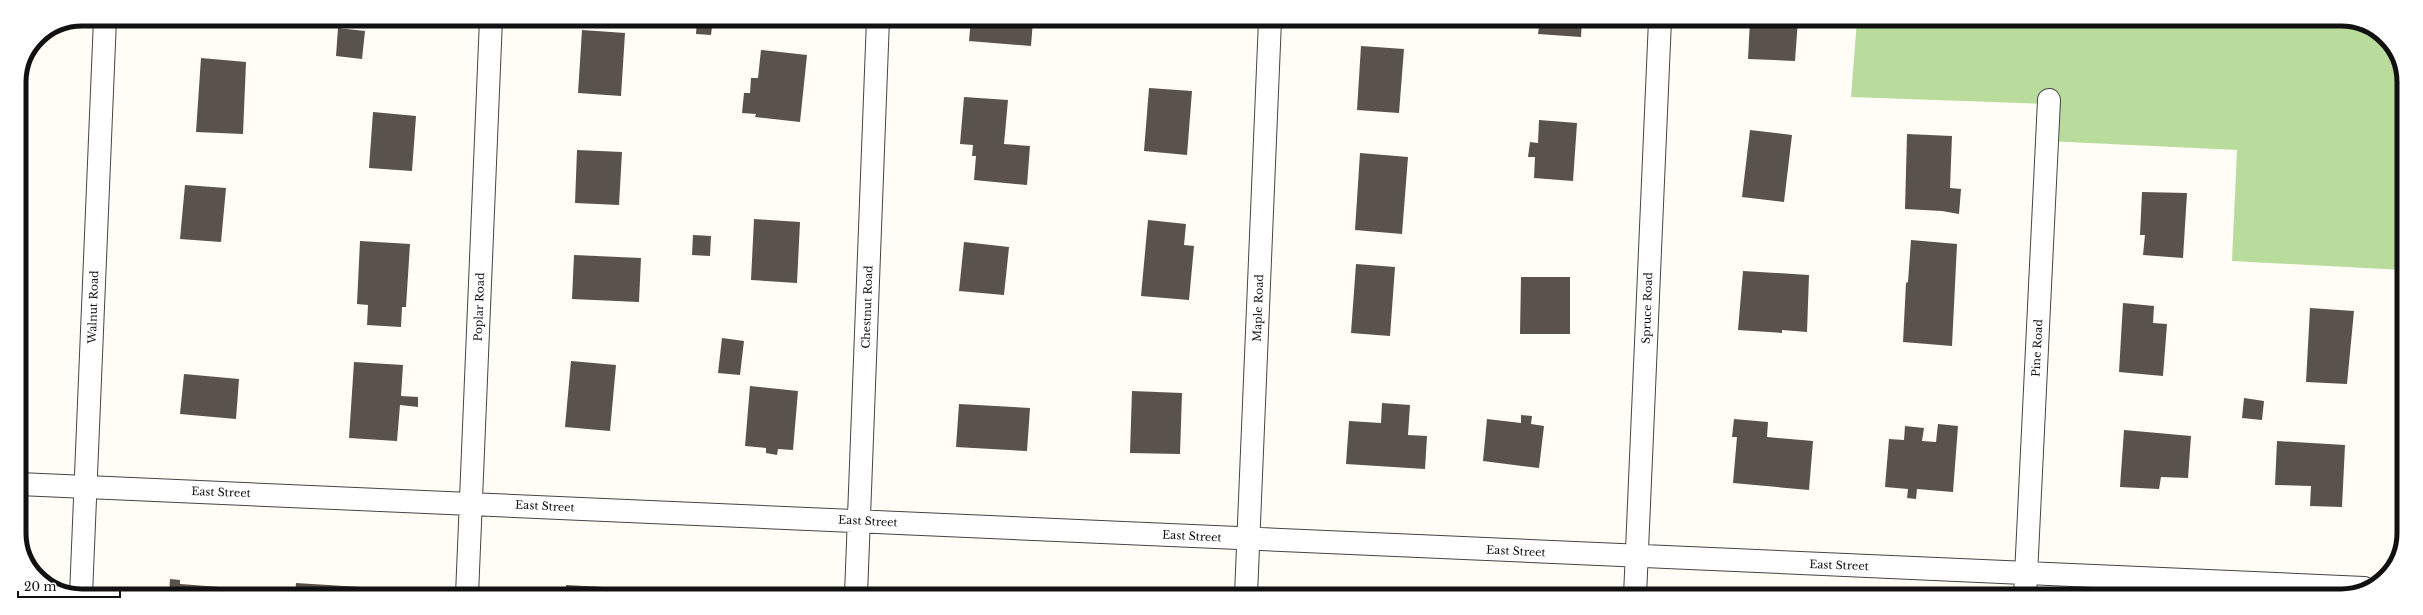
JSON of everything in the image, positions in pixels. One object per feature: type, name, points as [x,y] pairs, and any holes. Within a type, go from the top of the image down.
[{"type":"street","name":"Walnut Road","points":[[80,589],[105,26]]},
{"type":"street","name":"Poplar Road","points":[[468,589],[491,26]]},
{"type":"street","name":"Chestnut Road","points":[[856,589],[878,26]]},
{"type":"street","name":"Maple Road","points":[[1246,589],[1270,26]]},
{"type":"street","name":"Spruce Road","points":[[1635,589],[1660,26]]},
{"type":"street","name":"Pine Road","points":[[2025,589],[2050,100]]},
{"type":"street","name":"East Street","points":[[26,484],[2353,588]]},
{"type":"green space","points":[[1857,26],[2341,26],[2359,29],[2375,38],[2383,45],[2393,61],[2397,79],[2397,270],[2232,261],[2237,150],[2047,141],[2049,104],[1851,97]]},
{"type":"building","points":[[697,26],[712,26],[711,35],[696,34]]},
{"type":"building","points":[[970,26],[1033,26],[1031,46],[969,41]]},
{"type":"building","points":[[1539,26],[1582,26],[1581,37],[1538,34]]},
{"type":"building","points":[[1750,26],[1798,26],[1795,61],[1748,59]]},
{"type":"building","points":[[338,28],[365,31],[362,59],[336,56]]},
{"type":"building","points":[[582,30],[625,33],[621,96],[578,93]]},
{"type":"building","points":[[1361,46],[1404,49],[1399,113],[1357,110]]},
{"type":"building","points":[[761,50],[807,55],[800,122],[755,117],[756,114],[742,113],[744,93],[750,93],[751,78],[758,78]]},
{"type":"building","points":[[201,58],[246,62],[243,134],[196,132]]},
{"type":"building","points":[[1149,88],[1192,91],[1187,155],[1144,151]]},
{"type":"building","points":[[964,97],[1008,100],[1004,144],[1030,146],[1027,185],[974,180],[976,156],[972,156],[973,145],[960,144]]},
{"type":"building","points":[[373,112],[416,116],[412,171],[369,168]]},
{"type":"building","points":[[1539,120],[1577,123],[1573,181],[1534,178],[1535,157],[1528,157],[1530,142],[1538,143]]},
{"type":"building","points":[[1750,130],[1792,135],[1784,202],[1742,197]]},
{"type":"building","points":[[1907,134],[1952,136],[1950,188],[1961,189],[1959,214],[1942,211],[1905,209]]},
{"type":"building","points":[[577,150],[622,152],[619,205],[575,203]]},
{"type":"building","points":[[1360,153],[1408,157],[1402,234],[1355,230]]},
{"type":"building","points":[[185,185],[226,188],[221,242],[180,239]]},
{"type":"building","points":[[2142,192],[2187,193],[2183,258],[2143,255],[2145,235],[2140,235]]},
{"type":"building","points":[[754,219],[800,222],[797,283],[751,280]]},
{"type":"building","points":[[1148,220],[1186,224],[1184,245],[1194,246],[1189,300],[1141,296]]},
{"type":"building","points":[[693,235],[711,236],[710,256],[692,255]]},
{"type":"building","points":[[1911,240],[1957,244],[1952,346],[1903,342],[1906,283],[1908,282]]},
{"type":"building","points":[[360,241],[410,244],[406,307],[402,307],[401,327],[367,325],[368,305],[357,304]]},
{"type":"building","points":[[964,242],[1009,247],[1004,295],[959,291]]},
{"type":"building","points":[[574,255],[641,258],[639,302],[572,299]]},
{"type":"building","points":[[1356,264],[1395,267],[1390,336],[1351,333]]},
{"type":"building","points":[[1743,271],[1809,275],[1807,332],[1782,330],[1782,333],[1738,330]]},
{"type":"building","points":[[1521,277],[1570,277],[1570,334],[1520,334]]},
{"type":"building","points":[[2123,303],[2154,306],[2153,323],[2167,324],[2163,376],[2119,372]]},
{"type":"building","points":[[2310,308],[2354,311],[2347,384],[2306,382]]},
{"type":"building","points":[[722,338],[744,341],[740,375],[718,373]]},
{"type":"building","points":[[571,361],[616,365],[610,431],[565,427]]},
{"type":"building","points":[[354,362],[403,365],[401,396],[418,397],[418,407],[400,405],[397,441],[349,438]]},
{"type":"building","points":[[184,374],[239,379],[236,419],[180,414]]},
{"type":"building","points":[[750,386],[798,391],[793,450],[778,449],[777,455],[766,453],[766,448],[745,446]]},
{"type":"building","points":[[1132,391],[1182,393],[1180,454],[1130,453]]},
{"type":"building","points":[[2244,398],[2264,401],[2262,420],[2242,418]]},
{"type":"building","points":[[1382,403],[1410,405],[1408,435],[1427,436],[1425,469],[1346,464],[1349,421],[1381,423]]},
{"type":"building","points":[[959,404],[1030,408],[1027,451],[956,447]]},
{"type":"building","points":[[1521,415],[1532,416],[1531,424],[1544,426],[1539,468],[1483,461],[1487,419],[1521,423]]},
{"type":"building","points":[[1734,419],[1768,422],[1767,437],[1813,441],[1809,490],[1733,483],[1737,437],[1732,437]]},
{"type":"building","points":[[1938,424],[1958,426],[1953,492],[1917,489],[1916,499],[1907,498],[1908,489],[1885,487],[1889,439],[1904,440],[1905,426],[1924,428],[1922,441],[1936,442]]},
{"type":"building","points":[[2124,430],[2191,436],[2188,478],[2161,477],[2159,489],[2120,487]]},
{"type":"building","points":[[2277,441],[2345,445],[2342,507],[2310,506],[2311,486],[2275,485]]},
{"type":"building","points":[[170,579],[180,580],[180,584],[220,587],[220,589],[169,589]]},
{"type":"building","points":[[296,583],[393,589],[296,589]]},
{"type":"building","points":[[566,585],[623,588],[623,589],[566,589]]}]
